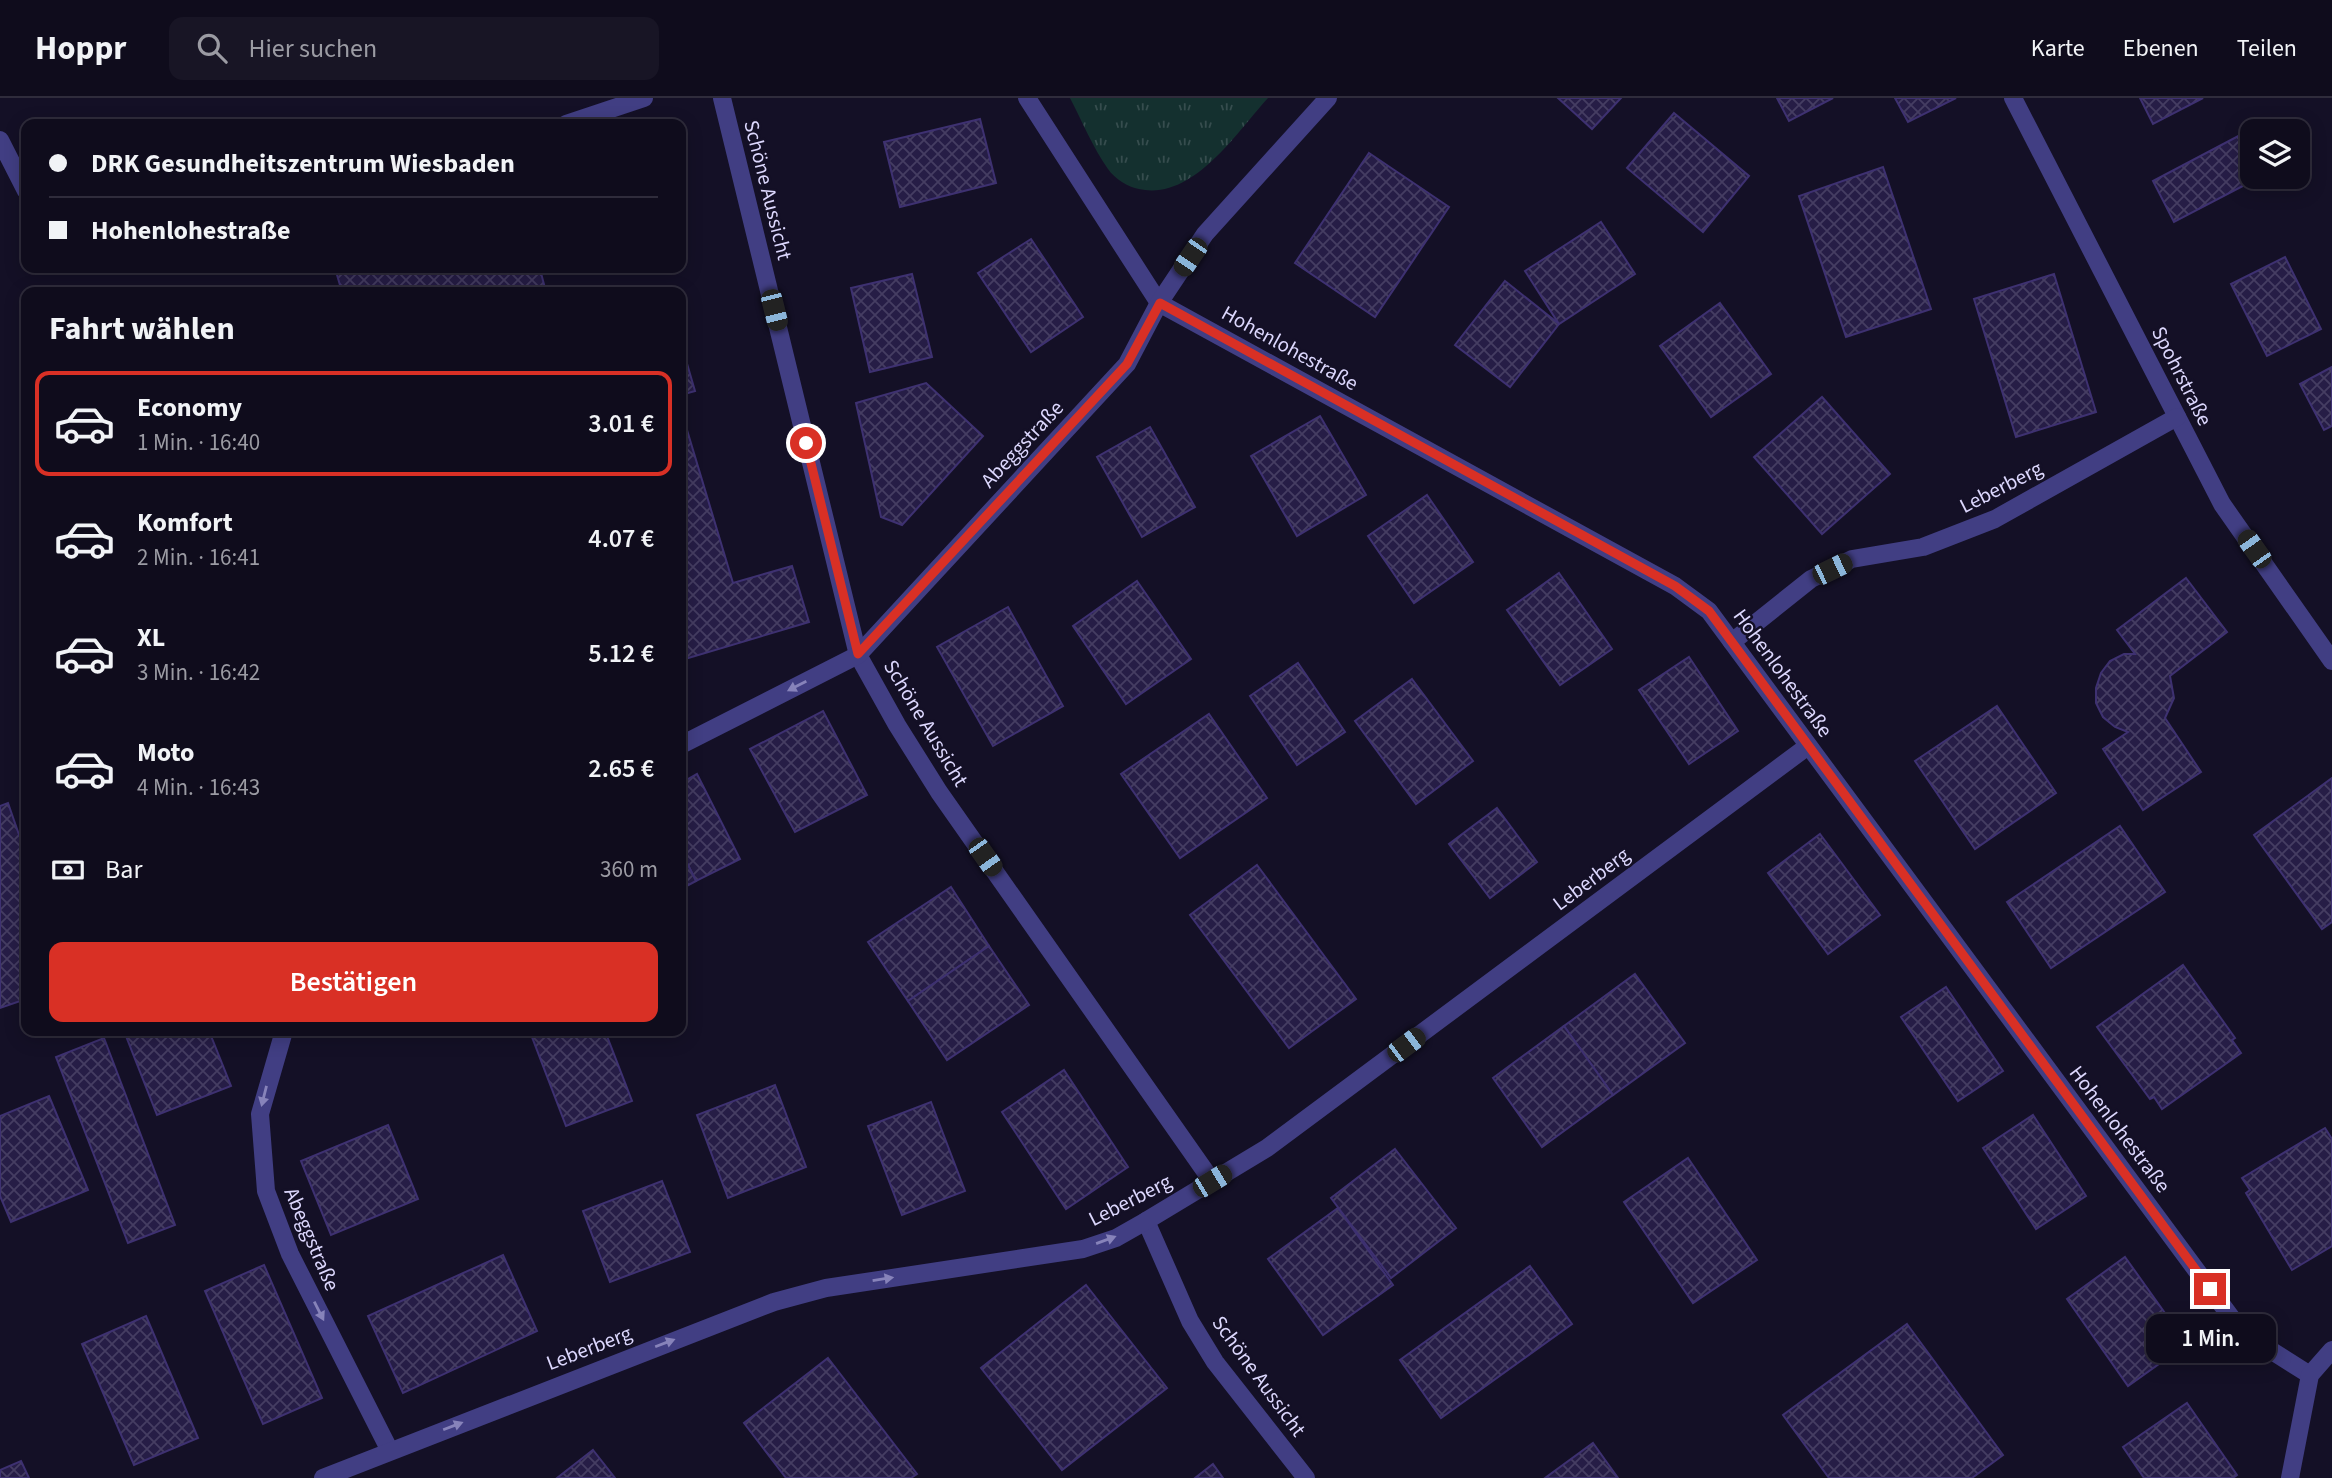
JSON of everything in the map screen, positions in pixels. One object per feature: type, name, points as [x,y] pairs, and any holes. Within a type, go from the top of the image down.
[{"type":"street","points":[[581,119],[644,98]]},
{"type":"street","name":"Schöne Aussicht","points":[[722,98],[858,654],[897,726],[939,792],[1212,1181]]},
{"type":"street","name":"Hohenlohestraße","points":[[1027,98],[1160,303],[1675,586],[1709,611],[2242,1332],[2310,1375]]},
{"type":"street","name":"Abeggstraße","points":[[686,742],[858,654],[1127,364],[1160,303],[1205,234],[1328,98]]},
{"type":"street","name":"Spohrstraße","points":[[2012,98],[2222,505],[2332,661]]},
{"type":"street","points":[[0,140],[21,181]]},
{"type":"street","name":"Leberberg","points":[[1732,642],[1811,579],[1852,559],[1923,547],[1994,519],[2178,417]]},
{"type":"street","name":"Leberberg","points":[[323,1478],[774,1302],[826,1288],[1083,1249],[1116,1237],[1146,1222],[1267,1148],[1808,746]]},
{"type":"street","name":"Abeggstraße","points":[[283,1036],[260,1114],[266,1191],[290,1254],[390,1451]]},
{"type":"street","name":"Schöne Aussicht","points":[[1146,1222],[1190,1321],[1215,1362],[1306,1478]]},
{"type":"street","points":[[2290,1478],[2310,1375],[2332,1350]]},
{"type":"green space","points":[[1070,98],[1268,98],[1212,161],[1177,185],[1159,190],[1130,186],[1111,173],[1097,152]]},
{"type":"building","points":[[1558,98],[1621,98],[1592,129]]},
{"type":"building","points":[[1777,98],[1833,98],[1789,121]]},
{"type":"building","points":[[1895,98],[1956,98],[1908,122]]},
{"type":"building","points":[[2140,98],[2203,98],[2153,124]]},
{"type":"building","points":[[1674,113],[1749,176],[1703,232],[1627,168]]},
{"type":"building","points":[[980,119],[996,183],[900,207],[884,142]]},
{"type":"building","points":[[2240,135],[2240,187],[2174,222],[2153,181]]},
{"type":"building","points":[[1369,153],[1449,207],[1375,317],[1295,263]]},
{"type":"building","points":[[1883,167],[1931,309],[1846,337],[1799,196]]},
{"type":"building","points":[[1601,222],[1635,274],[1559,324],[1525,271]]},
{"type":"building","points":[[1031,239],[1083,317],[1031,352],[978,273]]},
{"type":"building","points":[[2285,257],[2321,329],[2267,356],[2231,284]]},
{"type":"building","points":[[336,273],[541,273],[545,287],[341,287]]},
{"type":"building","points":[[912,274],[932,357],[870,372],[851,288]]},
{"type":"building","points":[[2054,274],[2096,412],[2016,437],[1974,299]]},
{"type":"building","points":[[1505,281],[1559,324],[1510,387],[1455,345]]},
{"type":"building","points":[[1720,303],[1771,374],[1711,417],[1660,346]]},
{"type":"building","points":[[686,360],[695,391],[686,394]]},
{"type":"building","points":[[2332,367],[2332,426],[2324,430],[2300,384]]},
{"type":"building","points":[[926,383],[983,436],[902,525],[881,517],[856,403]]},
{"type":"building","points":[[1822,397],[1890,474],[1822,534],[1754,457]]},
{"type":"building","points":[[1320,416],[1366,495],[1297,536],[1251,456]]},
{"type":"building","points":[[686,427],[733,583],[792,566],[809,622],[686,659]]},
{"type":"building","points":[[1150,427],[1195,507],[1142,537],[1097,457]]},
{"type":"building","points":[[1427,495],[1473,562],[1414,603],[1368,536]]},
{"type":"building","points":[[1559,573],[1612,649],[1560,685],[1507,610]]},
{"type":"building","points":[[2186,578],[2227,632],[2170,676],[2174,698],[2165,718],[2201,772],[2143,810],[2103,749],[2128,732],[2115,727],[2103,717],[2096,703],[2096,688],[2101,673],[2110,661],[2124,654],[2135,654],[2117,630]]},
{"type":"building","points":[[1137,581],[1191,659],[1126,704],[1073,626]]},
{"type":"building","points":[[1008,607],[1063,706],[993,746],[937,647]]},
{"type":"building","points":[[1689,657],[1738,731],[1689,764],[1639,690]]},
{"type":"building","points":[[1298,663],[1345,732],[1297,765],[1250,696]]},
{"type":"building","points":[[1412,679],[1473,761],[1416,804],[1355,721]]},
{"type":"building","points":[[1997,706],[2056,793],[1975,849],[1915,761]]},
{"type":"building","points":[[823,711],[867,795],[795,832],[750,749]]},
{"type":"building","points":[[1209,714],[1267,798],[1180,858],[1121,774]]},
{"type":"building","points":[[697,774],[740,859],[696,881],[686,861],[686,780]]},
{"type":"building","points":[[2332,778],[2332,922],[2322,929],[2254,835]]},
{"type":"building","points":[[8,803],[21,841],[21,1001],[0,1008],[0,806]]},
{"type":"building","points":[[1497,808],[1537,862],[1490,898],[1449,844]]},
{"type":"building","points":[[2120,826],[2165,892],[2051,968],[2007,902]]},
{"type":"building","points":[[1820,834],[1880,915],[1828,954],[1768,873]]},
{"type":"building","points":[[686,861],[696,881],[686,886]]},
{"type":"building","points":[[1257,865],[1356,999],[1289,1048],[1190,915]]},
{"type":"building","points":[[951,887],[989,946],[908,1001],[868,942]]},
{"type":"building","points":[[989,946],[1029,1005],[947,1060],[908,1001]]},
{"type":"building","points":[[2183,965],[2235,1038],[2232,1040],[2241,1053],[2162,1109],[2154,1097],[2150,1099],[2097,1027]]},
{"type":"building","points":[[1635,974],[1685,1043],[1613,1095],[1564,1026]]},
{"type":"building","points":[[1946,987],[2003,1071],[1958,1101],[1901,1017]]},
{"type":"building","points":[[1564,1026],[1613,1095],[1542,1147],[1493,1078]]},
{"type":"building","points":[[126,1036],[211,1036],[231,1086],[157,1115]]},
{"type":"building","points":[[607,1036],[632,1101],[566,1126],[532,1037]]},
{"type":"building","points":[[104,1038],[175,1225],[128,1243],[56,1057]]},
{"type":"building","points":[[1064,1070],[1128,1167],[1066,1209],[1002,1112]]},
{"type":"building","points":[[775,1085],[806,1167],[728,1198],[697,1115]]},
{"type":"building","points":[[49,1096],[88,1190],[11,1222],[0,1196],[0,1116]]},
{"type":"building","points":[[931,1102],[965,1191],[902,1215],[868,1126]]},
{"type":"building","points":[[2033,1115],[2086,1196],[2036,1229],[1983,1148]]},
{"type":"building","points":[[388,1125],[418,1199],[331,1235],[301,1161]]},
{"type":"building","points":[[2325,1128],[2332,1139],[2332,1246],[2292,1270],[2246,1193],[2250,1190],[2242,1178]]},
{"type":"building","points":[[1395,1149],[1456,1228],[1391,1278],[1331,1198]]},
{"type":"building","points":[[1688,1158],[1757,1260],[1693,1303],[1624,1202]]},
{"type":"building","points":[[662,1181],[690,1252],[610,1282],[583,1211]]},
{"type":"building","points":[[1338,1208],[1393,1285],[1323,1335],[1268,1259]]},
{"type":"building","points":[[503,1255],[537,1331],[403,1393],[368,1316]]},
{"type":"building","points":[[2125,1257],[2187,1344],[2128,1386],[2067,1299]]},
{"type":"building","points":[[264,1265],[322,1398],[263,1424],[205,1291]]},
{"type":"building","points":[[1530,1266],[1572,1324],[1441,1418],[1400,1360]]},
{"type":"building","points":[[1086,1285],[1167,1388],[1062,1470],[981,1368]]},
{"type":"building","points":[[146,1316],[198,1438],[134,1465],[82,1344]]},
{"type":"building","points":[[1907,1324],[2003,1455],[1972,1478],[1829,1478],[1783,1415]]},
{"type":"building","points":[[828,1358],[917,1474],[911,1478],[786,1478],[744,1423]]},
{"type":"building","points":[[2187,1403],[2237,1475],[2233,1478],[2144,1478],[2123,1447]]},
{"type":"building","points":[[1593,1443],[1618,1478],[1545,1478]]},
{"type":"building","points":[[593,1450],[615,1478],[557,1478]]},
{"type":"building","points":[[21,1461],[29,1478],[0,1478],[0,1470]]},
{"type":"building","points":[[1213,1464],[1223,1478],[1195,1478]]},
{"type":"route","points":[[806,443],[858,654],[1127,364],[1160,303],[1675,586],[1709,611],[2210,1289]]}]
